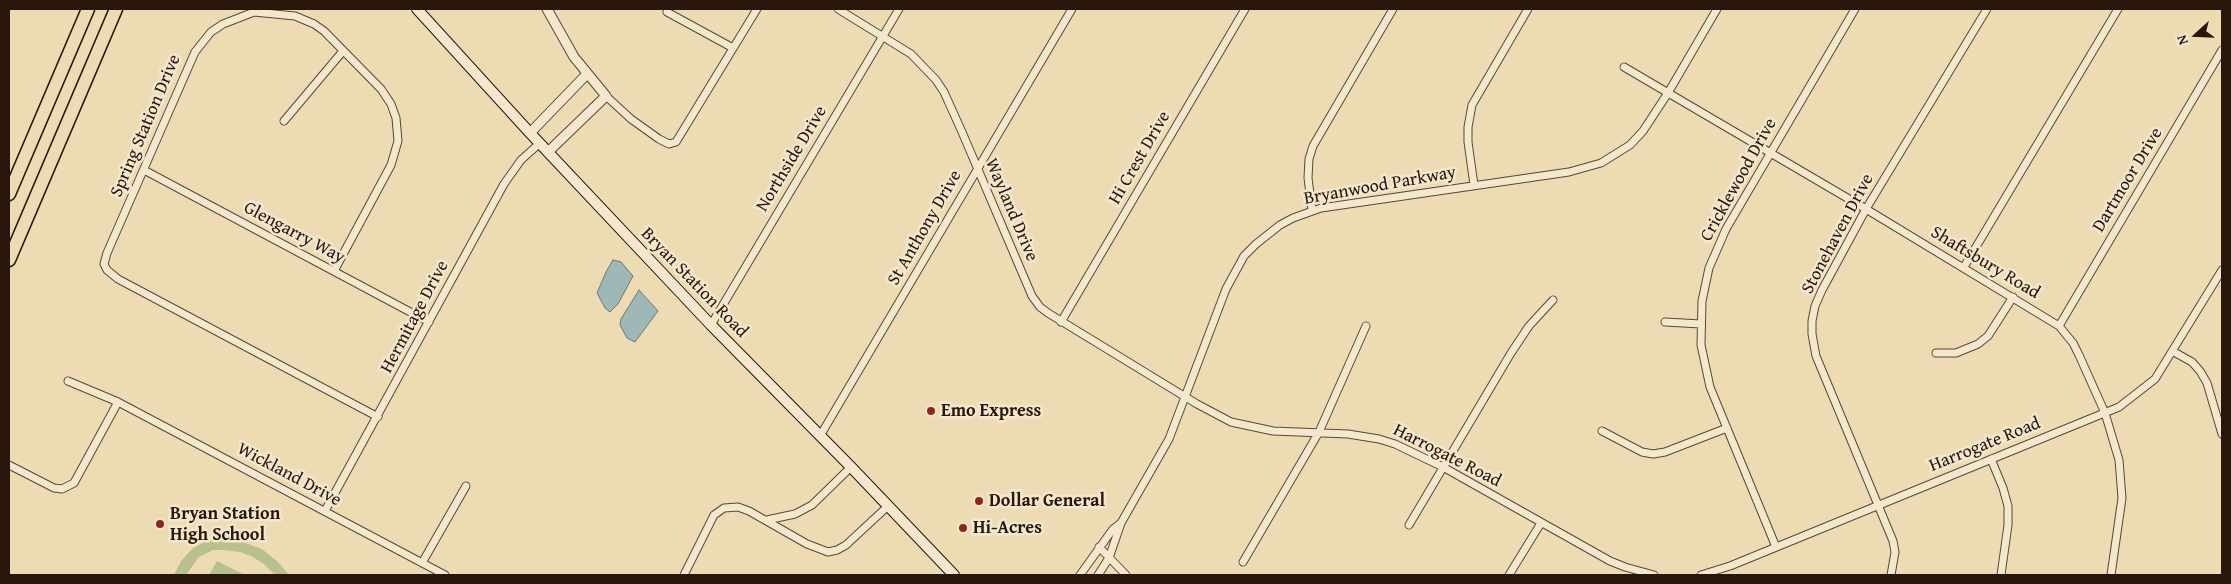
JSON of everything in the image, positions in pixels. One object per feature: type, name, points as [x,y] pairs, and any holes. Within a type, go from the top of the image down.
[{"type":"highway","points":[[9,194],[88,9]]},
{"type":"highway","points":[[9,260],[116,9]]},
{"type":"main road","name":"Bryan Station Road","points":[[417,9],[540,144],[711,325],[954,575]]},
{"type":"street","points":[[547,9],[565,42],[587,74],[606,96],[631,119],[659,140],[671,144],[678,140],[757,9]]},
{"type":"street","name":"Wayland Drive","points":[[838,9],[883,36],[920,62],[936,80],[944,92],[1032,296],[1040,307],[1061,322],[1186,397]]},
{"type":"street","name":"Northside Drive","points":[[711,325],[899,9]]},
{"type":"street","name":"St Anthony Drive","points":[[820,436],[1072,9]]},
{"type":"street","name":"Hi Crest Drive","points":[[1061,322],[1245,9]]},
{"type":"street","points":[[1312,210],[1308,178],[1309,159],[1313,146],[1393,9]]},
{"type":"street","points":[[1474,185],[1468,142],[1468,127],[1472,105],[1528,9]]},
{"type":"street","name":"Bryanwood Parkway","points":[[1098,575],[1109,558],[1121,523],[1169,439],[1226,289],[1244,256],[1256,244],[1280,225],[1312,210],[1569,172],[1601,163],[1630,145],[1643,131],[1668,93],[1717,9]]},
{"type":"street","name":"Cricklewood Drive","points":[[1776,548],[1710,387],[1704,365],[1701,324],[1705,286],[1716,250],[1740,202],[1855,9]]},
{"type":"street","name":"Stonehaven Drive","points":[[1892,575],[1895,552],[1819,364],[1812,334],[1815,306],[1866,209],[1987,9]]},
{"type":"street","points":[[1964,268],[2118,9]]},
{"type":"street","name":"Spring Station Drive","points":[[334,271],[391,165],[398,134],[396,118],[391,104],[381,89],[324,31],[302,19],[280,13],[254,10],[223,24],[211,32],[195,52],[104,261],[112,276],[378,416]]},
{"type":"street","points":[[667,12],[733,48]]},
{"type":"street","name":"Dartmoor Drive","points":[[2059,326],[2222,50]]},
{"type":"street","points":[[284,121],[342,51]]},
{"type":"street","name":"Shaftsbury Road","points":[[1624,67],[1866,209],[2059,326],[2073,343],[2105,413],[2119,460],[2122,498],[2111,575]]},
{"type":"street","points":[[530,133],[587,74]]},
{"type":"street","points":[[548,152],[606,96]]},
{"type":"street","name":"Hermitage Drive","points":[[325,512],[504,184],[521,160],[540,144]]},
{"type":"street","name":"Glengarry Way","points":[[144,170],[429,322]]},
{"type":"street","name":"Harrogate Road","points":[[1700,575],[1722,569],[1776,548],[2119,407],[2145,389],[2155,379],[2174,352],[2222,270]]},
{"type":"street","points":[[1936,353],[1956,352],[1978,344],[1988,336],[2013,297]]},
{"type":"street","points":[[1409,525],[1520,338],[1540,312],[1553,300]]},
{"type":"street","points":[[1665,322],[1701,324]]},
{"type":"street","points":[[1244,562],[1319,432],[1366,326]]},
{"type":"street","points":[[2174,352],[2192,362],[2200,371],[2207,383],[2222,434]]},
{"type":"street","name":"Wickland Drive","points":[[68,381],[118,402],[445,575]]},
{"type":"street","name":"Harrogate Road","points":[[1186,397],[1222,417],[1242,425],[1273,431],[1319,432],[1378,439],[1413,452],[1610,561],[1654,575]]},
{"type":"street","points":[[9,466],[54,488],[62,489],[74,483],[118,402]]},
{"type":"street","points":[[1602,431],[1642,452],[1653,454],[1664,452],[1727,428]]},
{"type":"street","points":[[1992,459],[2008,506],[2008,525],[2001,575]]},
{"type":"street","points":[[766,520],[786,517],[804,511],[820,499],[851,467]]},
{"type":"street","points":[[422,563],[466,486]]},
{"type":"street","points":[[684,575],[711,520],[718,512],[731,507],[738,507],[766,520],[819,550],[832,552],[846,545],[888,506]]},
{"type":"street","name":"Bryanwood Parkway","points":[[1080,575],[1099,547],[1121,523]]},
{"type":"street","points":[[1509,575],[1541,523]]},
{"type":"street","points":[[1099,547],[1126,575]]},
{"type":"green space","points":[[223,539],[243,542],[262,549],[278,562],[289,575],[275,575],[264,564],[240,552],[213,550],[199,557],[186,575],[174,575],[181,561],[193,548],[206,541]]},
{"type":"green space","points":[[217,561],[245,575],[209,575]]},
{"type":"water","points":[[613,260],[621,262],[633,276],[618,304],[610,312],[605,308],[597,293]]},
{"type":"water","points":[[639,290],[658,311],[635,342],[627,338],[620,325],[621,319]]},
{"type":"place","name":"Emo Express","points":[[931,411]]},
{"type":"place","name":"Dollar General","points":[[979,501]]},
{"type":"place","name":"Bryan Station High School","points":[[160,524]]},
{"type":"place","name":"Hi-Acres","points":[[963,528]]}]
